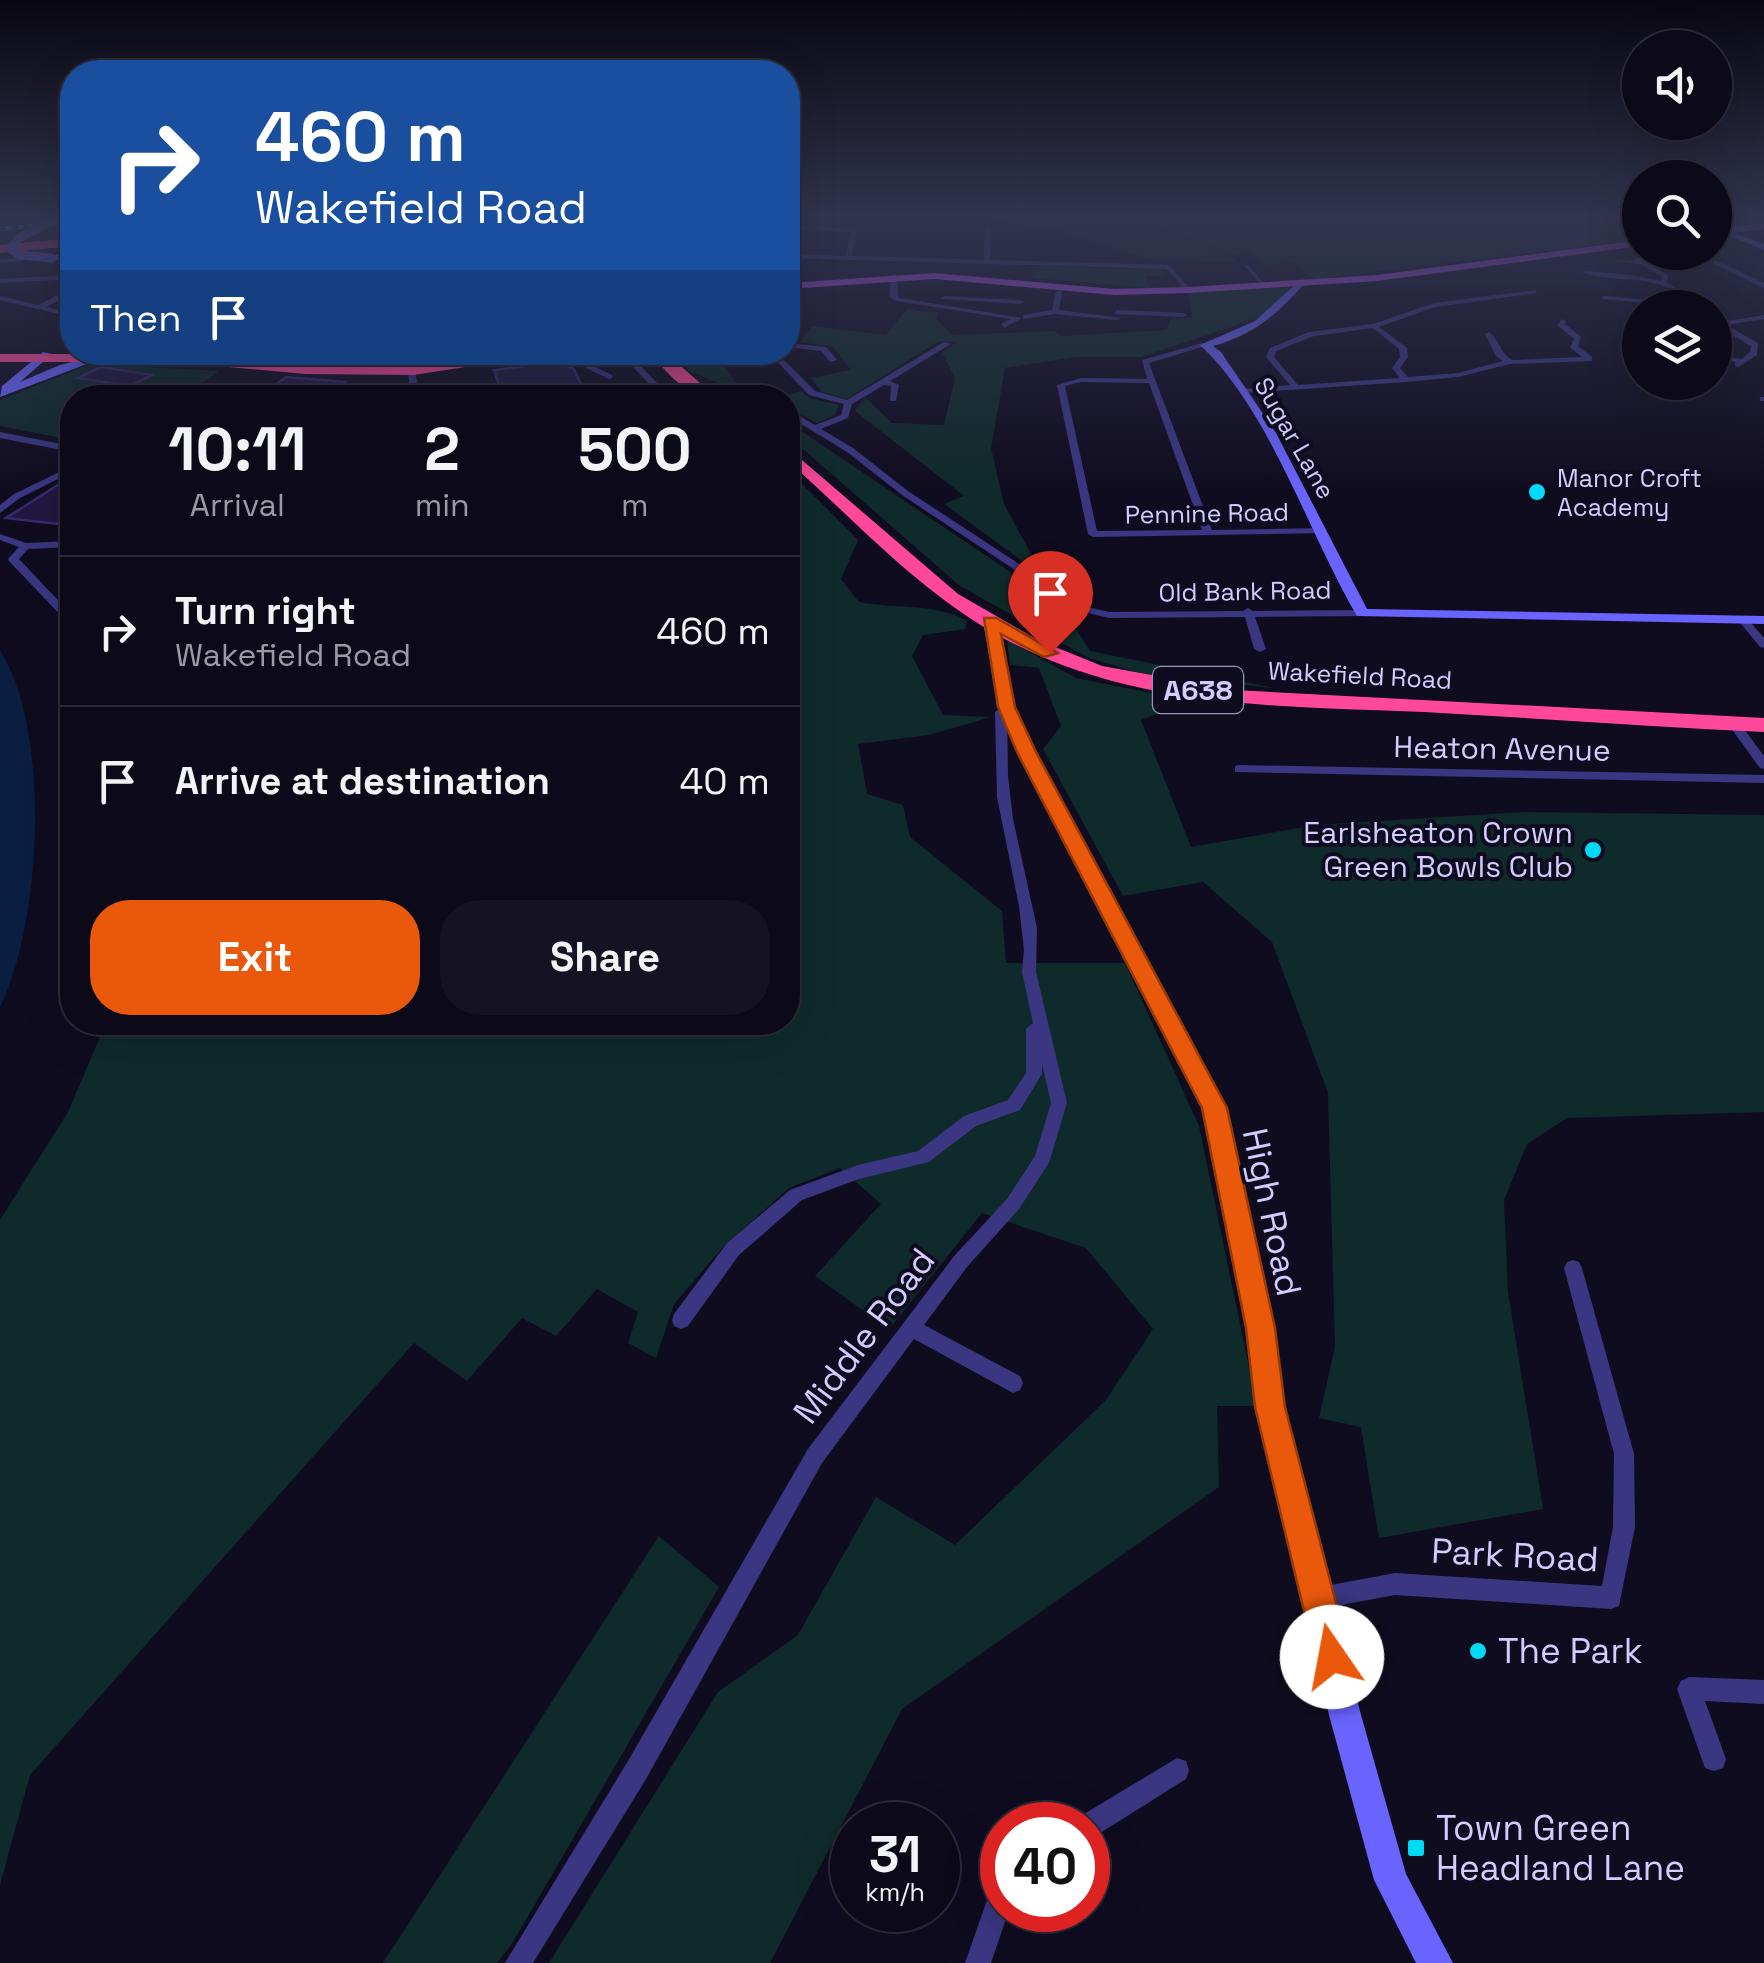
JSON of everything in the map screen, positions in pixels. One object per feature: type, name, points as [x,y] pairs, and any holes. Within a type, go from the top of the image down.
[{"type":"highway","points":[[0,355],[60,356]]},
{"type":"highway","points":[[276,365],[430,365]]},
{"type":"highway","points":[[411,367],[425,365]]},
{"type":"highway","points":[[672,365],[692,385]]},
{"type":"highway","name":"Wakefield Road","points":[[800,464],[901,559],[990,622],[1081,666],[1150,685],[1279,698],[1764,725]]},
{"type":"street","points":[[38,308],[60,313]]},
{"type":"street","points":[[949,308],[1018,318],[1016,323],[1004,326]]},
{"type":"street","points":[[1005,308],[1117,319],[1183,316]]},
{"type":"street","points":[[1055,312],[1056,308]]},
{"type":"street","points":[[1116,308],[1117,319]]},
{"type":"street","points":[[1208,532],[1149,382],[1145,362],[1253,329],[1281,308]]},
{"type":"street","points":[[1296,387],[1270,357],[1274,350],[1312,334],[1374,326],[1427,308]]},
{"type":"street","points":[[1732,321],[1764,317]]},
{"type":"street","points":[[1243,391],[1458,375],[1510,362],[1589,359],[1574,347],[1578,339],[1562,323],[1547,323]]},
{"type":"street","points":[[1374,326],[1403,348],[1404,357],[1396,368],[1406,380]]},
{"type":"street","points":[[1732,332],[1754,345],[1754,353],[1740,363],[1732,361]]},
{"type":"street","points":[[1502,333],[1484,333],[1500,356],[1510,362]]},
{"type":"street","points":[[816,428],[845,416],[848,403],[947,344]]},
{"type":"street","name":"Sugar Lane","points":[[1204,345],[1217,354],[1243,391],[1323,531],[1362,613]]},
{"type":"street","points":[[800,346],[823,349],[833,360]]},
{"type":"street","points":[[0,393],[43,357]]},
{"type":"street","points":[[0,393],[66,365]]},
{"type":"street","points":[[310,368],[315,365]]},
{"type":"street","points":[[582,365],[609,376]]},
{"type":"street","points":[[635,365],[654,385]]},
{"type":"street","points":[[784,365],[812,393],[848,403]]},
{"type":"street","points":[[410,385],[411,367]]},
{"type":"street","points":[[688,382],[698,385]]},
{"type":"street","points":[[883,382],[895,386],[893,399]]},
{"type":"street","name":"Pennine Road","points":[[1149,382],[1061,385],[1094,534],[1323,531]]},
{"type":"street","name":"Old Bank Road","points":[[800,419],[1079,608],[1109,616],[1248,611],[1764,620]]},
{"type":"street","points":[[0,435],[60,447]]},
{"type":"street","points":[[0,510],[17,496],[60,474]]},
{"type":"street","points":[[0,537],[25,546],[60,545]]},
{"type":"street","points":[[25,546],[13,559],[60,608]]},
{"type":"street","points":[[1248,611],[1260,649]]},
{"type":"street","points":[[1742,619],[1764,645]]},
{"type":"street","name":"High Road","points":[[990,622],[1006,707],[1043,786],[1215,1108],[1261,1328],[1270,1407],[1320,1598],[1345,1716],[1391,1880],[1435,1963]]},
{"type":"street","name":"Middle Road","points":[[518,1963],[637,1770],[815,1456],[961,1261],[1013,1204],[1042,1158],[1058,1103],[1029,972],[1032,952],[1026,900],[1003,797],[1000,716],[1006,707]]},
{"type":"street","points":[[1734,724],[1764,765]]},
{"type":"street","name":"Heaton Avenue","points":[[1239,769],[1764,779]]},
{"type":"street","points":[[682,1320],[733,1248],[796,1195],[858,1172],[923,1156],[970,1121],[1014,1106],[1034,1074],[1036,1036],[1024,985],[1029,972]]},
{"type":"street","name":"Park Road","points":[[1320,1598],[1395,1584],[1612,1598],[1624,1527],[1624,1454],[1573,1268]]},
{"type":"street","points":[[913,1329],[1014,1383]]},
{"type":"street","points":[[1714,1758],[1689,1689],[1764,1692]]},
{"type":"street","points":[[1110,1812],[1177,1770]]},
{"type":"street","points":[[978,1963],[988,1932]]},
{"type":"green space","points":[[1191,308],[1270,308],[1261,317],[1141,357],[1077,357],[1005,368],[991,448],[1004,504],[1043,576],[944,504],[964,496],[855,411],[865,397],[892,423],[944,425],[955,378],[942,353],[957,342],[937,342],[847,399],[822,392],[811,378],[851,370],[833,347],[800,342],[812,326],[886,335],[907,309],[939,313],[936,319],[952,335],[1055,331],[1061,336],[1167,330],[1170,319],[1192,317]]},
{"type":"green space","points":[[88,365],[219,371],[200,385],[60,385],[60,438],[0,426],[0,400]]},
{"type":"green space","points":[[686,365],[724,365],[737,385],[724,385],[688,371]]},
{"type":"green space","points":[[800,391],[839,405],[835,415],[817,423],[800,414]]},
{"type":"green space","points":[[800,430],[1062,607],[1090,651],[1275,688],[1150,676],[1089,658],[960,586],[800,446]]},
{"type":"green space","points":[[800,482],[858,540],[841,579],[859,602],[943,611],[967,621],[965,629],[923,635],[912,656],[943,715],[991,717],[929,735],[858,744],[867,794],[903,805],[910,837],[1002,911],[1006,963],[1125,963],[1199,1126],[1257,1406],[1217,1406],[1219,1487],[902,1709],[854,1802],[830,1802],[830,1848],[770,1963],[549,1963],[718,1692],[798,1635],[876,1497],[955,1545],[1105,1401],[1153,1329],[1086,1248],[982,1213],[889,1329],[815,1276],[881,1204],[840,1168],[789,1188],[723,1247],[674,1304],[656,1358],[628,1343],[638,1312],[597,1289],[556,1336],[522,1318],[467,1381],[414,1343],[30,1775],[0,1885],[0,1220],[68,1112],[101,1035],[800,1035]]},
{"type":"green space","points":[[1007,640],[1076,678],[1190,701],[1141,720],[1191,847],[1316,825],[1524,812],[1764,815],[1764,1112],[1567,1118],[1527,1144],[1504,1200],[1508,1292],[1543,1509],[1379,1538],[1361,1427],[1319,1418],[1335,1347],[1328,1093],[1272,942],[1203,882],[1123,896],[1043,749],[1061,726],[1039,668],[1010,665]]},
{"type":"green space","points":[[659,1536],[719,1587],[513,1942],[497,1963],[383,1963]]},
{"type":"water","points":[[0,650],[16,685],[27,728],[35,827],[25,926],[0,1007]]},
{"type":"building","points":[[564,365],[574,369],[581,385],[499,385],[494,370]]},
{"type":"building","points":[[101,367],[152,375],[131,385],[78,378]]},
{"type":"building","points":[[286,377],[345,382],[342,385],[275,385]]},
{"type":"building","points":[[60,484],[58,524],[6,518]]},
{"type":"place","name":"Manor Croft Academy","points":[[1537,492]]},
{"type":"place","name":"Earlsheaton Crown Green Bowls Club","points":[[1593,850]]},
{"type":"place","name":"The Park","points":[[1478,1651]]},
{"type":"place","name":"Town Green Headland Lane","points":[[1416,1848]]},
{"type":"route","points":[[1050,653],[990,622],[1006,707],[1026,752],[1215,1108],[1261,1328],[1270,1407],[1332,1657]]}]
